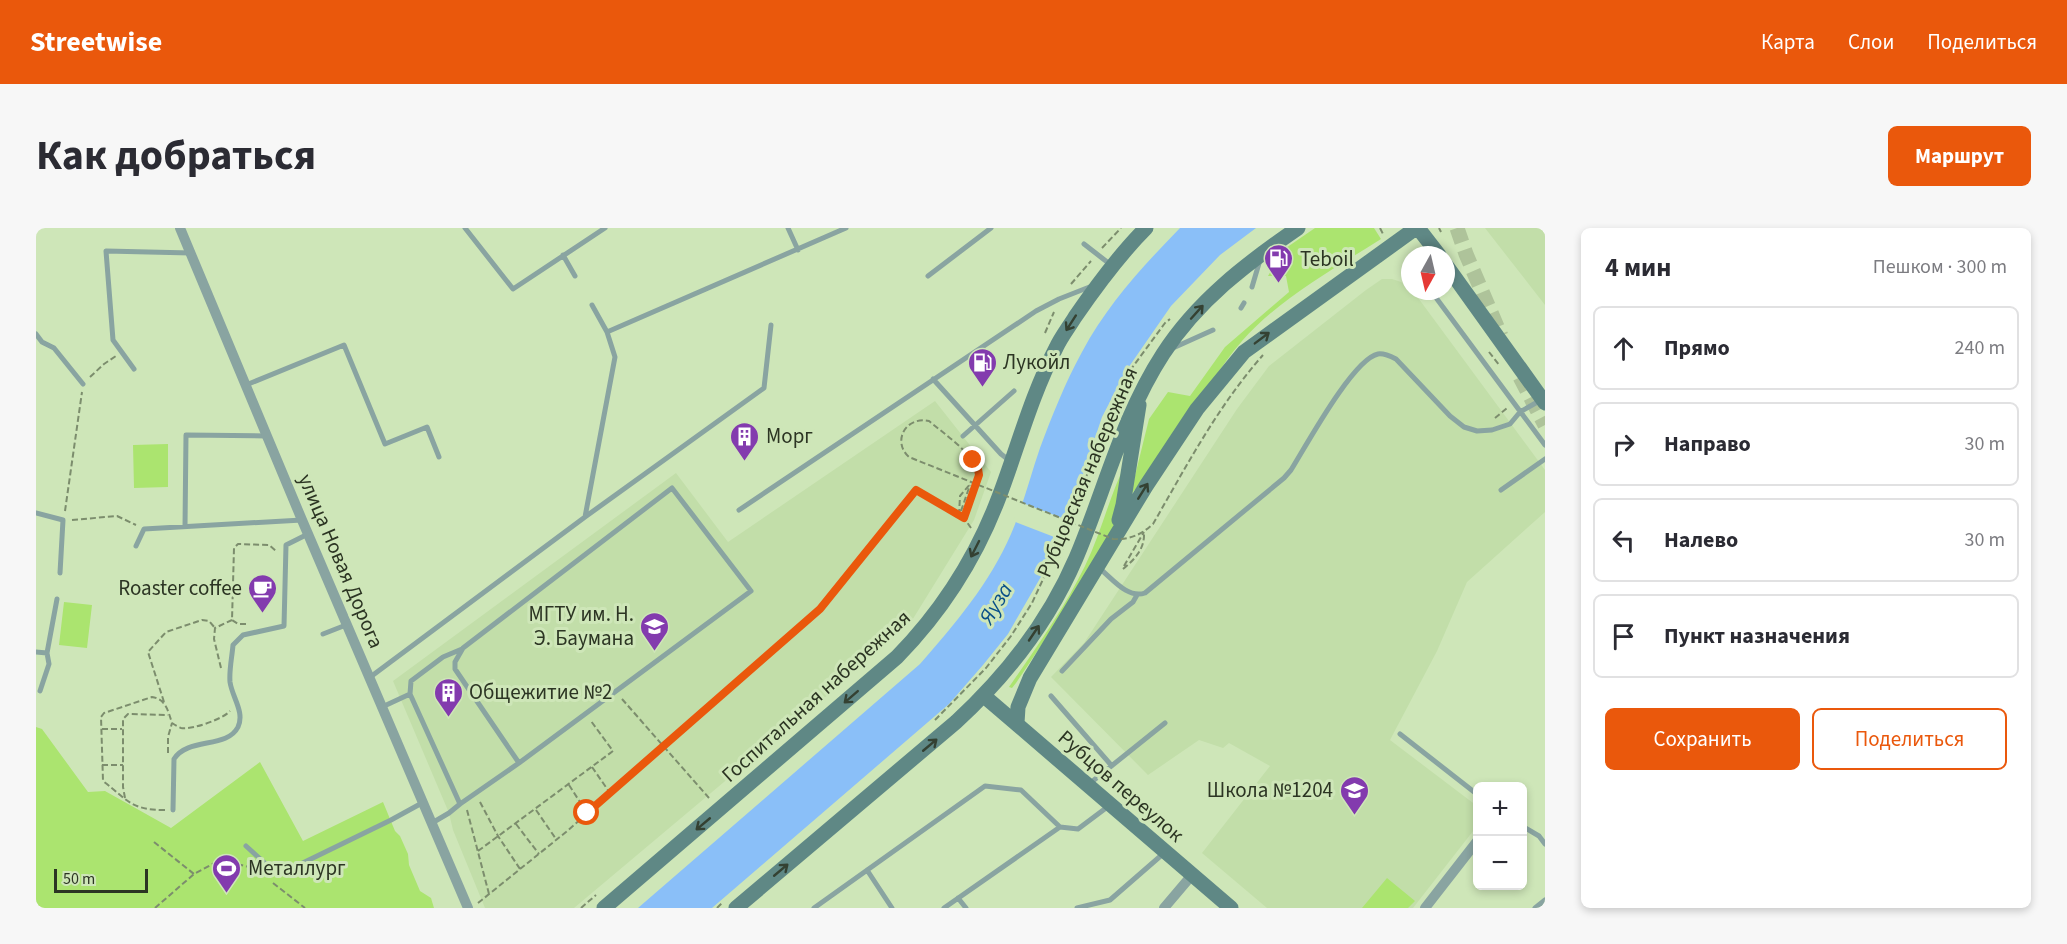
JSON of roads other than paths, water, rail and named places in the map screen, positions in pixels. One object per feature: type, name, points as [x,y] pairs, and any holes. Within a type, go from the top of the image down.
[{"type":"main road","name":"Госпитальная набережная","points":[[601,901],[897,657],[924,630],[964,571],[988,525],[1000,496],[1029,407],[1056,346],[1097,285],[1146,228]]},
{"type":"main road","name":"Рубцовская набережная","points":[[730,904],[956,722],[984,696],[1000,677],[1033,635],[1074,561],[1141,390],[1164,352],[1195,313],[1237,272],[1298,228]]},
{"type":"main road","points":[[1017,723],[1018,707],[1030,678],[1108,548],[1197,409],[1244,352],[1417,228],[1432,246]]},
{"type":"main road","points":[[1455,277],[1544,401]]},
{"type":"main road","points":[[1108,548],[1123,505],[1141,390]]},
{"type":"main road","points":[[1000,677],[1048,649]]},
{"type":"main road","name":"Рубцов переулок","points":[[984,696],[1231,908]]},
{"type":"street","name":"улица Новая Дорога","points":[[180,228],[431,824],[473,905]]},
{"type":"street","points":[[1425,908],[1473,846]]},
{"type":"street","points":[[1164,908],[1192,875]]},
{"type":"lane","points":[[465,228],[513,288],[605,228]]},
{"type":"lane","points":[[788,228],[798,250]]},
{"type":"lane","points":[[607,332],[846,228]]},
{"type":"lane","points":[[928,276],[991,228]]},
{"type":"lane","points":[[1084,244],[1112,266]]},
{"type":"lane","points":[[134,369],[113,340],[106,251],[191,253]]},
{"type":"lane","points":[[1252,287],[1263,252]]},
{"type":"lane","points":[[563,255],[575,276]]},
{"type":"lane","points":[[739,510],[1036,311],[1059,299],[1097,285]]},
{"type":"lane","points":[[1438,300],[1545,445]]},
{"type":"lane","points":[[585,517],[615,357],[607,332],[592,305]]},
{"type":"lane","points":[[369,678],[585,517],[764,388],[771,325]]},
{"type":"lane","points":[[1164,352],[1213,330]]},
{"type":"lane","points":[[36,334],[42,342],[54,348],[83,384]]},
{"type":"lane","points":[[246,385],[344,345],[386,444],[427,427],[439,458]]},
{"type":"lane","points":[[1098,567],[1130,593],[1137,595],[1145,593],[1284,478],[1352,374],[1366,359],[1378,354],[1396,359],[1450,416],[1464,427],[1492,430],[1510,424],[1520,412],[1544,401]]},
{"type":"lane","points":[[933,379],[1011,462]]},
{"type":"lane","points":[[963,436],[1014,391]]},
{"type":"lane","points":[[185,527],[186,435],[267,436]]},
{"type":"lane","points":[[1501,490],[1545,459]]},
{"type":"lane","points":[[431,824],[449,813],[519,763],[751,591],[672,488],[463,648],[443,657],[411,681],[410,694],[462,803]]},
{"type":"lane","points":[[36,513],[63,520],[60,573]]},
{"type":"lane","points":[[136,546],[144,529],[302,520]]},
{"type":"lane","points":[[173,810],[174,759],[178,752],[225,738],[234,733],[239,725],[240,716],[230,682],[233,645],[243,635],[284,626],[286,545],[308,534]]},
{"type":"lane","points":[[1062,671],[1111,619],[1133,602],[1137,595]]},
{"type":"lane","points":[[40,691],[49,664],[47,653],[57,599]]},
{"type":"lane","points":[[323,634],[346,625]]},
{"type":"lane","points":[[463,648],[454,669],[519,763]]},
{"type":"lane","points":[[36,652],[47,653]]},
{"type":"lane","points":[[381,707],[410,694]]},
{"type":"lane","points":[[1051,696],[1111,765]]},
{"type":"lane","points":[[1088,785],[1165,723]]},
{"type":"lane","points":[[1400,734],[1473,791]]},
{"type":"lane","points":[[814,908],[821,906],[867,870],[985,786],[1021,790],[1060,827],[1078,829],[1111,804]]},
{"type":"lane","points":[[246,846],[278,875],[391,820],[422,802]]},
{"type":"lane","points":[[944,908],[1060,827]]},
{"type":"lane","points":[[1527,829],[1539,836],[1545,844]]},
{"type":"lane","points":[[1077,908],[1110,900],[1166,852]]},
{"type":"lane","points":[[867,870],[892,908]]},
{"type":"lane","points":[[958,898],[966,908]]},
{"type":"lane","points":[[1535,908],[1545,900]]},
{"type":"water","name":"Яуза","points":[[1180,228],[1256,228],[1220,255],[1171,306],[1126,371],[1102,417],[1068,519],[1050,561],[1008,634],[949,704],[712,908],[638,908],[920,664],[958,619],[993,570],[1011,534],[1049,424],[1082,352],[1114,302]]},
{"type":"tunnel","points":[[1457,228],[1501,336]]},
{"type":"tunnel","points":[[1520,377],[1545,425]]},
{"type":"place","name":"Teboil","points":[[1279,284]]},
{"type":"place","name":"Лукойл","points":[[982,388]]},
{"type":"place","name":"Морг","points":[[745,462]]},
{"type":"place","name":"Roaster coffee","points":[[263,614]]},
{"type":"place","name":"МГТУ им. Н. Э. Баумана","points":[[655,652]]},
{"type":"place","name":"Общежитие №2","points":[[448,718]]},
{"type":"place","name":"Школа №1204","points":[[1354,816]]},
{"type":"place","name":"Металлург","points":[[227,894]]}]
